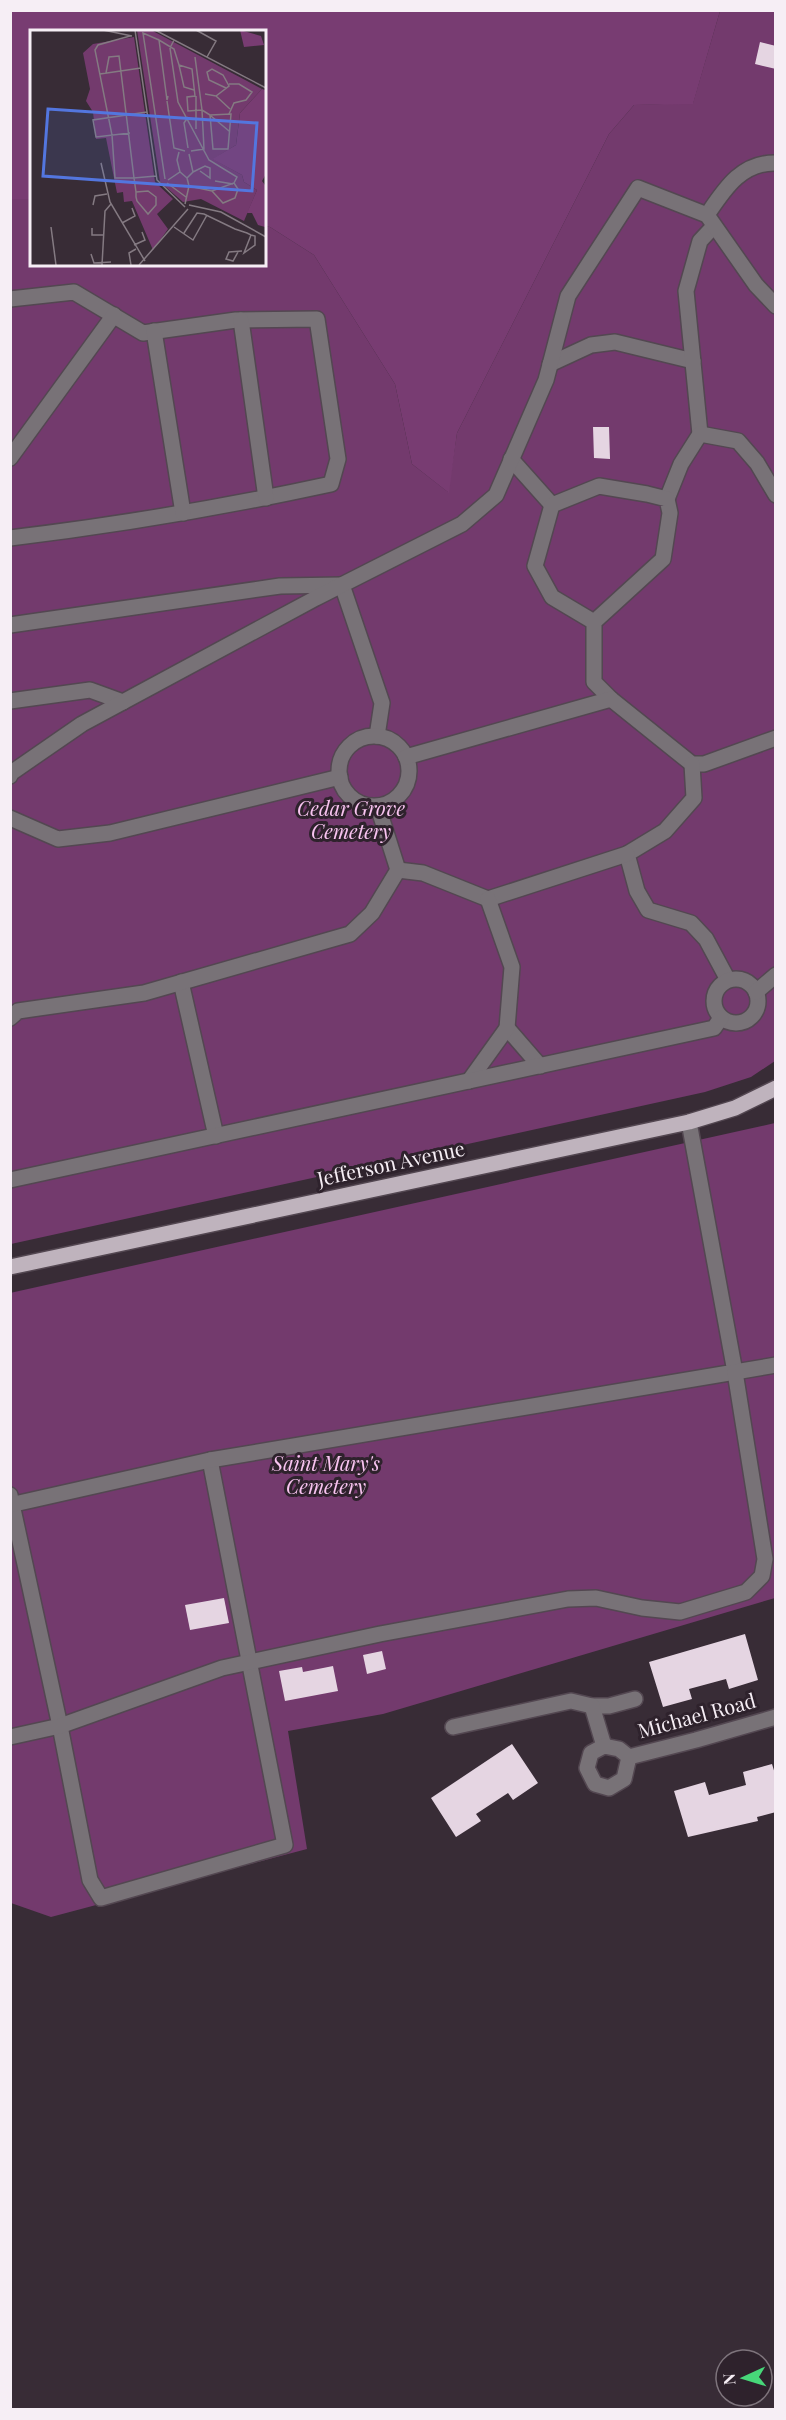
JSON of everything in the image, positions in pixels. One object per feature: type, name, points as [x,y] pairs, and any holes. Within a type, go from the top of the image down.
[{"type":"main road","name":"Jefferson Avenue","points":[[10,1267],[690,1122],[735,1108],[776,1088]]},
{"type":"street","points":[[776,163],[753,166],[730,182],[700,241],[686,291],[700,434],[681,464],[667,500],[670,513],[663,559],[594,622],[594,682],[611,699],[692,764],[704,764],[776,738]]},
{"type":"street","points":[[10,776],[11,773],[82,724],[342,585],[462,524],[496,495],[546,380],[568,296],[638,188],[711,220],[756,285],[776,306]]},
{"type":"street","points":[[10,300],[74,292],[143,333],[241,320],[317,319],[338,459],[331,484],[183,513],[10,538]]},
{"type":"street","points":[[10,458],[114,315]]},
{"type":"street","points":[[241,320],[266,498]]},
{"type":"street","points":[[153,331],[183,513]]},
{"type":"street","points":[[550,364],[591,345],[615,342],[693,361]]},
{"type":"street","points":[[700,434],[738,441],[757,463],[776,495]]},
{"type":"street","points":[[511,459],[552,505]]},
{"type":"street","points":[[552,505],[599,486],[647,494],[667,500]]},
{"type":"street","points":[[552,505],[535,566],[552,597],[594,622]]},
{"type":"street","points":[[10,625],[280,586],[342,585]]},
{"type":"street","points":[[342,585],[382,703],[376,736]]},
{"type":"street","points":[[10,701],[90,690],[123,702]]},
{"type":"street","points":[[406,757],[611,699]]},
{"type":"street","points":[[376,736],[388,738],[398,744],[406,757],[409,776],[406,787],[399,797],[389,804],[378,807],[366,806],[355,801],[346,793],[340,777],[341,759],[346,749],[365,737],[376,736]]},
{"type":"street","points":[[398,870],[423,873],[488,898],[627,854],[665,831],[694,798],[692,764]]},
{"type":"street","points":[[10,818],[58,839],[110,833],[340,777]]},
{"type":"street","points":[[13,1010],[144,993],[350,934],[372,913],[398,870],[378,807]]},
{"type":"street","points":[[627,854],[637,891],[648,910],[691,923],[706,939],[728,980]]},
{"type":"street","points":[[469,1081],[507,1028],[512,967],[488,898]]},
{"type":"street","points":[[756,992],[776,975]]},
{"type":"street","points":[[742,979],[749,982],[756,992],[759,1001],[748,1020],[734,1023],[721,1018],[714,1005],[717,990],[728,980],[742,979]]},
{"type":"street","points":[[182,982],[216,1136]]},
{"type":"street","points":[[10,1180],[714,1028],[721,1018]]},
{"type":"street","points":[[507,1028],[540,1066]]},
{"type":"street","points":[[10,1737],[60,1726],[222,1668],[380,1634],[568,1599],[596,1598],[642,1608],[680,1612],[746,1592],[762,1576],[765,1559],[735,1372],[690,1122]]},
{"type":"street","points":[[210,1460],[285,1845],[101,1898],[90,1880],[60,1726],[11,1501],[210,1460],[776,1365]]},
{"type":"street","points":[[453,1727],[571,1701],[592,1706],[609,1706],[635,1699]]},
{"type":"street","points":[[592,1706],[604,1746]]},
{"type":"street","name":"Michael Road","points":[[629,1756],[624,1779],[609,1788],[595,1784],[586,1768],[591,1753],[604,1746],[619,1749],[629,1756],[776,1717]]},
{"type":"green space","name":"Cedar Grove Cemetery","points":[[720,11],[775,11],[775,1061],[751,1077],[705,1092],[11,1244],[10,199],[30,199],[30,266],[266,266],[266,226],[314,255],[395,384],[412,464],[448,492],[457,433],[609,134],[634,105],[693,103]]},
{"type":"green space","name":"Saint Mary's Cemetery","points":[[775,1123],[775,1598],[383,1714],[288,1731],[307,1849],[51,1917],[11,1903],[10,1293]]},
{"type":"shaded area","points":[[11,10],[720,11],[693,104],[634,105],[609,134],[457,433],[449,493],[412,464],[395,384],[314,255],[266,226],[266,30],[30,30],[30,199],[11,199]]},
{"type":"building","points":[[760,42],[776,46],[776,69],[755,64]]},
{"type":"building","points":[[593,427],[609,427],[610,459],[594,458]]},
{"type":"building","points":[[224,1598],[229,1623],[190,1630],[185,1605]]},
{"type":"building","points":[[745,1634],[758,1680],[729,1689],[726,1679],[689,1689],[692,1699],[663,1707],[649,1662]]},
{"type":"building","points":[[382,1651],[386,1669],[367,1674],[363,1655]]},
{"type":"building","points":[[333,1666],[338,1691],[285,1701],[279,1671],[302,1667],[303,1672]]},
{"type":"building","points":[[512,1744],[538,1783],[513,1800],[508,1793],[476,1814],[481,1821],[456,1837],[431,1798]]},
{"type":"building","points":[[772,1764],[776,1777],[776,1812],[757,1817],[758,1821],[688,1837],[674,1791],[705,1782],[709,1795],[746,1785],[743,1772]]}]
